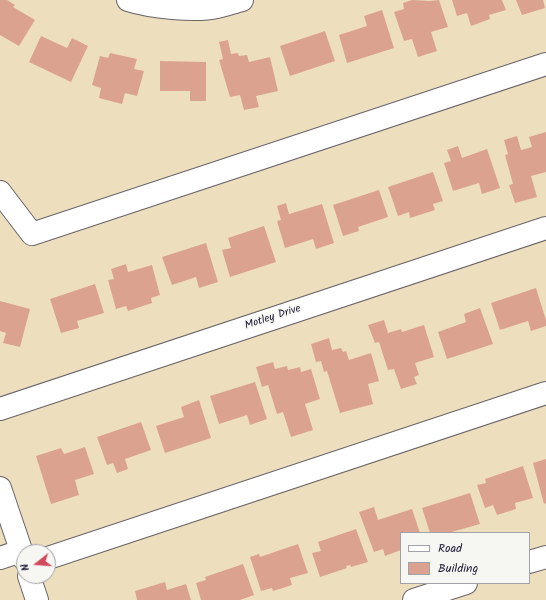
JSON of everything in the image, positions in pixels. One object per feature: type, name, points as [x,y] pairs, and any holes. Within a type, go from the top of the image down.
[{"type":"street","points":[[128,0],[138,3],[182,9],[216,7],[242,0]]},
{"type":"street","points":[[0,192],[32,234],[546,64]]},
{"type":"street","name":"Motley Drive","points":[[0,409],[546,228]]},
{"type":"street","points":[[56,555],[546,393]]},
{"type":"street","points":[[0,488],[19,544]]},
{"type":"street","points":[[0,558],[16,556]]},
{"type":"street","points":[[530,562],[546,557]]},
{"type":"street","points":[[32,584],[37,600]]},
{"type":"street","points":[[414,600],[463,584]]},
{"type":"building","points":[[0,0],[7,0],[15,5],[13,7],[35,20],[19,46],[0,35]]},
{"type":"building","points":[[412,0],[439,0],[448,27],[431,32],[437,51],[418,57],[412,39],[404,41],[394,12],[404,9],[403,3]]},
{"type":"building","points":[[452,0],[502,0],[506,10],[489,15],[490,19],[471,26],[467,13],[457,16]]},
{"type":"building","points":[[516,0],[543,0],[545,8],[522,15]]},
{"type":"building","points":[[382,10],[394,48],[347,63],[339,35],[367,26],[364,16]]},
{"type":"building","points":[[325,31],[335,61],[290,76],[280,46]]},
{"type":"building","points":[[41,36],[67,48],[72,38],[88,46],[71,82],[29,62]]},
{"type":"building","points":[[228,40],[231,54],[238,53],[239,56],[247,55],[249,62],[270,57],[278,91],[256,96],[259,107],[244,110],[240,95],[230,97],[219,60],[223,59],[219,42]]},
{"type":"building","points":[[110,53],[137,59],[134,69],[144,71],[137,96],[125,93],[122,104],[99,98],[101,88],[92,85],[100,56],[108,58]]},
{"type":"building","points":[[160,61],[206,62],[206,101],[190,101],[190,91],[160,91]]},
{"type":"building","points":[[546,132],[546,172],[531,176],[537,197],[515,203],[509,185],[513,184],[505,155],[508,154],[504,140],[517,136],[521,150],[532,147],[529,137]]},
{"type":"building","points":[[458,146],[462,158],[487,149],[500,188],[482,194],[479,183],[453,191],[444,163],[451,161],[447,150]]},
{"type":"building","points":[[433,172],[443,201],[433,204],[435,210],[410,218],[409,212],[398,216],[388,187]]},
{"type":"building","points":[[379,190],[388,217],[358,227],[359,231],[343,236],[333,205]]},
{"type":"building","points":[[286,203],[289,214],[322,204],[334,243],[316,249],[313,239],[285,248],[277,221],[281,220],[277,206]]},
{"type":"building","points":[[264,226],[276,262],[230,277],[222,250],[231,248],[228,238]]},
{"type":"building","points":[[206,243],[218,282],[199,288],[196,277],[172,285],[162,257]]},
{"type":"building","points":[[126,264],[128,272],[152,265],[160,295],[151,298],[152,303],[128,311],[126,306],[116,309],[108,280],[114,279],[111,269]]},
{"type":"building","points":[[95,284],[104,313],[77,321],[79,328],[61,333],[50,299]]},
{"type":"building","points":[[536,288],[546,320],[546,326],[531,331],[528,321],[500,330],[491,303]]},
{"type":"building","points":[[0,301],[30,309],[20,347],[3,343],[6,333],[0,331]]},
{"type":"building","points":[[480,308],[493,344],[447,359],[438,332],[466,322],[464,314]]},
{"type":"building","points":[[384,320],[388,333],[401,329],[402,332],[424,325],[434,357],[415,363],[419,375],[414,377],[417,384],[401,389],[394,369],[388,370],[379,342],[375,343],[368,325]]},
{"type":"building","points":[[329,338],[332,350],[341,348],[343,352],[346,351],[349,360],[371,353],[379,381],[368,384],[373,404],[340,413],[327,371],[324,372],[321,361],[316,362],[311,344]]},
{"type":"building","points":[[273,362],[275,369],[287,366],[288,370],[300,367],[301,372],[311,369],[320,399],[305,404],[313,430],[291,437],[283,412],[277,414],[268,385],[262,387],[256,367]]},
{"type":"building","points":[[255,382],[267,419],[250,425],[247,415],[219,424],[210,396]]},
{"type":"building","points":[[199,400],[211,438],[165,453],[156,426],[184,417],[181,407]]},
{"type":"building","points":[[141,422],[151,450],[125,459],[128,469],[117,473],[113,463],[107,465],[97,437]]},
{"type":"building","points":[[85,447],[94,474],[75,480],[79,495],[51,504],[36,456],[61,448],[64,454]]},
{"type":"building","points":[[546,459],[546,503],[544,504],[533,463]]},
{"type":"building","points":[[523,466],[533,498],[515,503],[516,509],[497,515],[493,505],[485,508],[477,485],[486,483],[485,479]]},
{"type":"building","points":[[470,493],[480,524],[452,532],[430,532],[422,508]]},
{"type":"building","points":[[374,507],[378,520],[412,509],[420,532],[400,532],[400,550],[385,556],[383,549],[374,552],[359,512]]},
{"type":"building","points":[[356,529],[368,562],[351,567],[350,565],[346,566],[347,568],[320,577],[312,553],[321,551],[318,542]]},
{"type":"building","points":[[298,544],[308,573],[290,578],[292,585],[273,591],[272,588],[261,591],[250,557],[259,554],[260,557]]},
{"type":"building","points":[[243,564],[254,595],[240,600],[201,600],[196,583],[206,580],[205,577]]},
{"type":"building","points":[[165,582],[167,590],[186,584],[191,600],[137,600],[135,591]]}]
